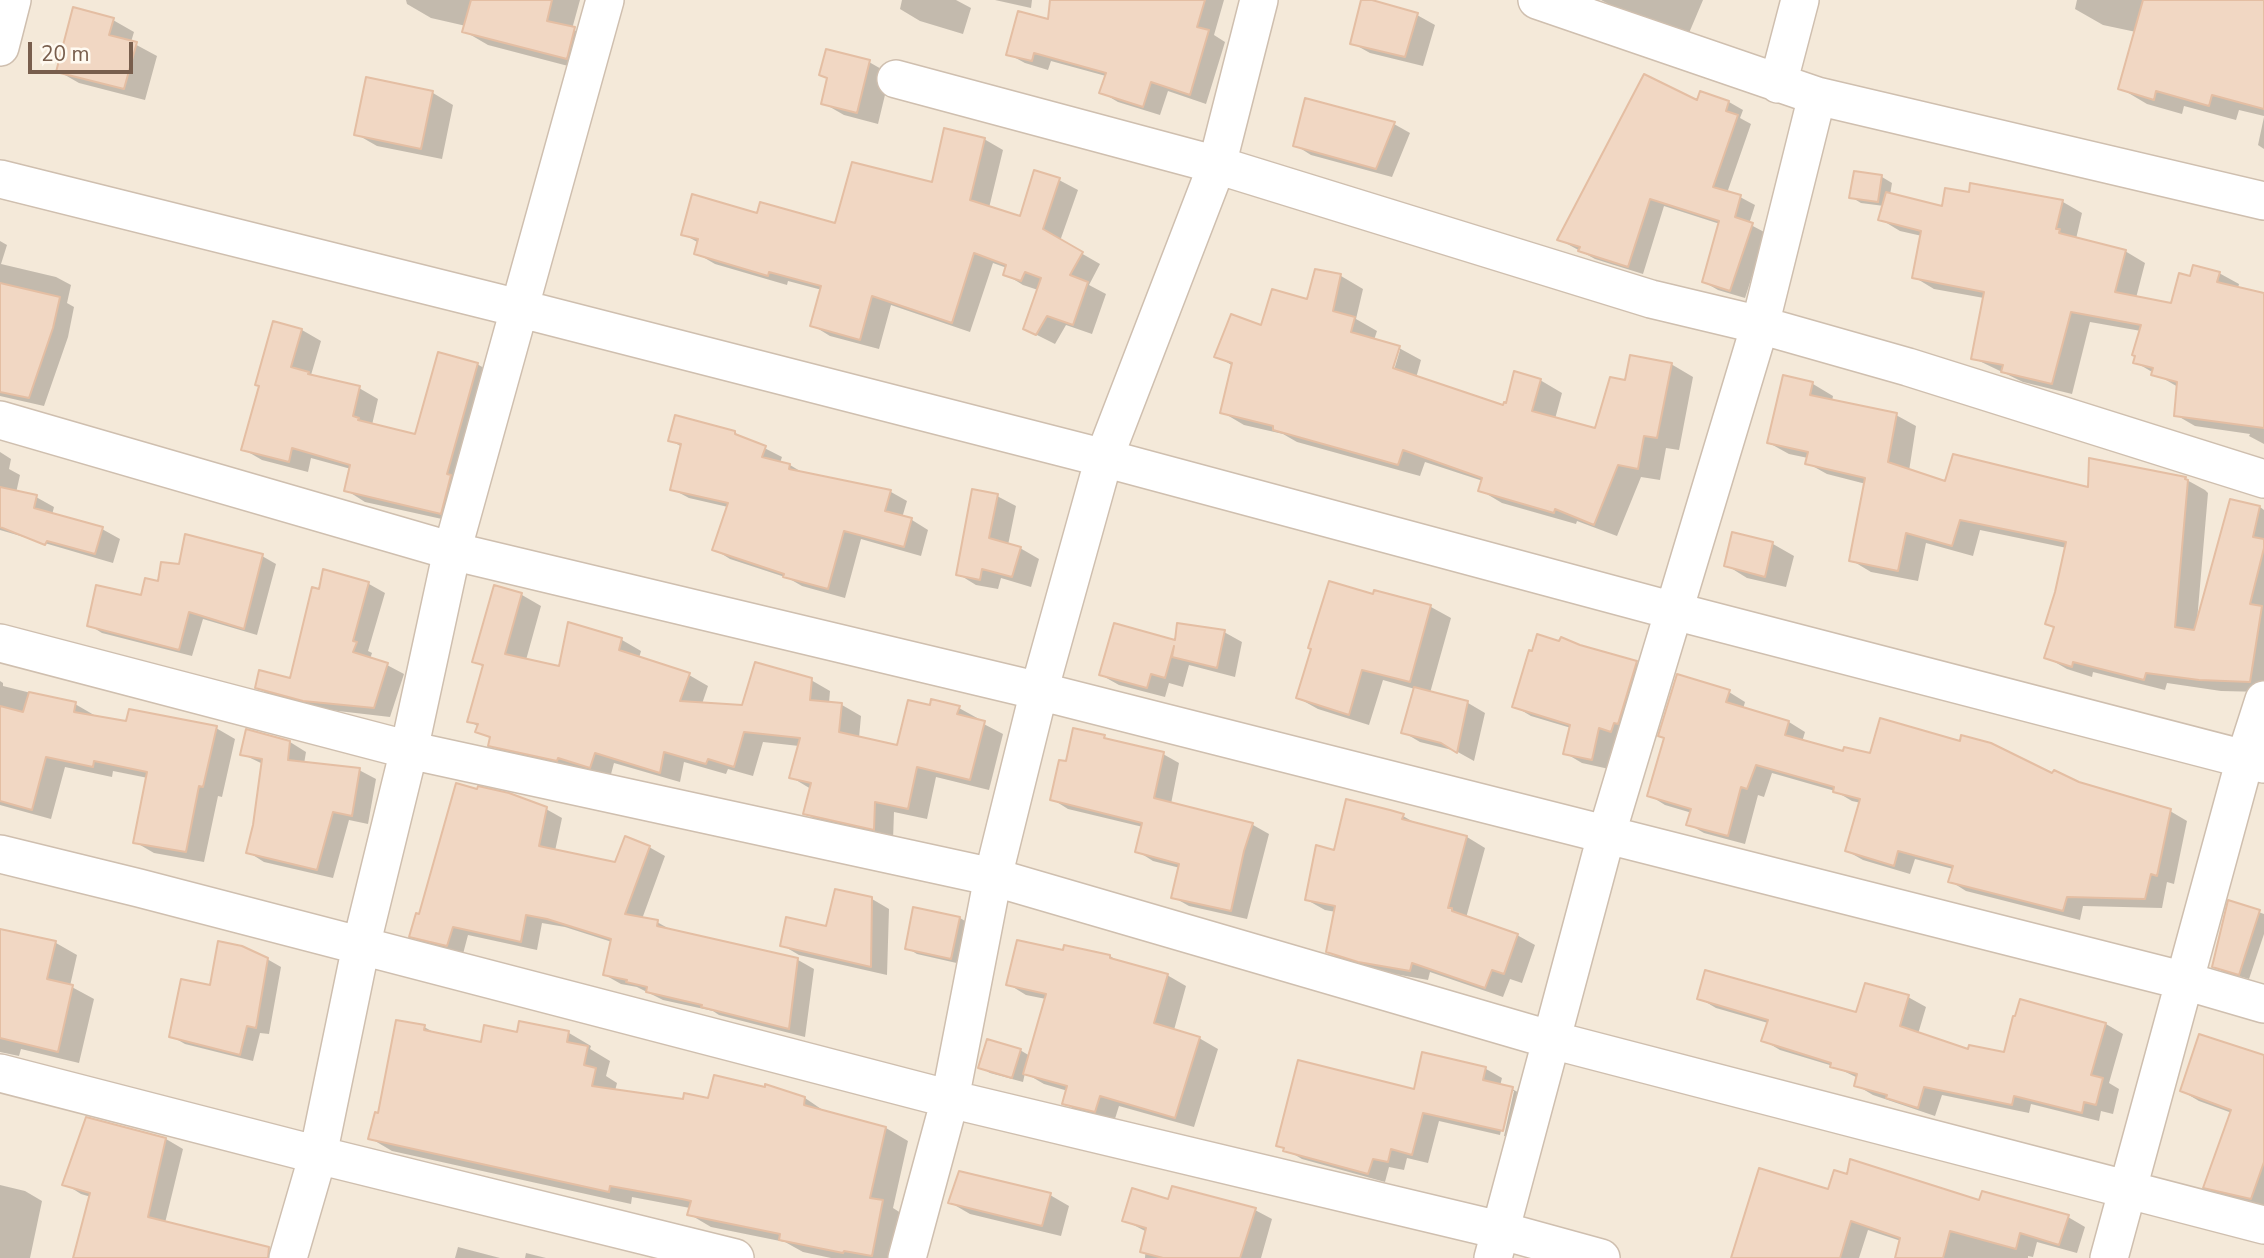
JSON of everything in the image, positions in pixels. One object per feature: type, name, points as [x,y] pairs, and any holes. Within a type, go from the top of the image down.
[{"type":"street","points":[[0,47],[12,0]]},
{"type":"street","points":[[288,1258],[318,1155],[361,946],[410,750],[452,551],[605,0]]},
{"type":"street","points":[[907,1258],[950,1100],[993,877],[1039,691],[1104,458],[1217,165],[1259,0]]},
{"type":"street","points":[[1537,0],[1817,96],[2264,201]]},
{"type":"street","points":[[1777,84],[1800,0]]},
{"type":"street","points":[[896,79],[1217,165],[1651,299],[1760,325],[1908,367],[2264,479]]},
{"type":"street","points":[[1496,1244],[1606,836],[1760,325],[1817,96]]},
{"type":"street","points":[[0,179],[1104,458],[1674,611],[2255,762]]},
{"type":"street","points":[[0,420],[452,551],[1039,691],[2185,981],[2264,1004]]},
{"type":"street","points":[[0,643],[410,750],[993,877],[1552,1040],[2264,1225]]},
{"type":"street","points":[[2109,1258],[2185,981],[2255,762],[2264,700]]},
{"type":"street","points":[[0,854],[152,891],[1496,1244],[1601,1258]]},
{"type":"street","points":[[0,1073],[735,1258]]},
{"type":"shaded area","points":[[0,0],[2264,0],[2264,1258],[0,1258]]},
{"type":"building","points":[[471,0],[552,0],[547,21],[575,27],[567,59],[462,32]]},
{"type":"building","points":[[1050,0],[1205,0],[1197,27],[1209,30],[1190,95],[1151,82],[1143,107],[1099,93],[1106,73],[1034,53],[1032,61],[1006,55],[1018,11],[1048,19]]},
{"type":"building","points":[[1361,0],[1372,0],[1418,13],[1405,57],[1350,44]]},
{"type":"building","points":[[2143,0],[2264,0],[2264,109],[2212,95],[2209,106],[2156,91],[2154,100],[2118,89]]},
{"type":"building","points":[[73,7],[114,18],[109,35],[137,42],[124,89],[56,72]]},
{"type":"building","points":[[826,49],[870,60],[857,113],[821,104],[827,78],[819,75]]},
{"type":"building","points":[[1644,74],[1697,100],[1700,91],[1729,101],[1726,111],[1738,115],[1713,187],[1741,195],[1735,217],[1753,223],[1730,291],[1702,282],[1719,221],[1650,199],[1628,267],[1578,251],[1580,247],[1557,240]]},
{"type":"building","points":[[366,77],[433,91],[421,149],[354,135]]},
{"type":"building","points":[[1305,98],[1395,122],[1376,169],[1293,146]]},
{"type":"building","points":[[944,128],[985,138],[970,200],[1020,216],[1034,170],[1060,178],[1043,229],[1083,252],[1070,275],[1088,282],[1073,325],[1047,316],[1036,335],[1023,329],[1041,278],[1025,272],[1021,281],[1003,275],[1006,265],[974,253],[952,323],[872,296],[860,340],[810,326],[821,286],[769,272],[768,276],[694,254],[698,239],[681,235],[692,194],[757,213],[760,202],[835,223],[852,162],[932,182]]},
{"type":"building","points":[[1854,171],[1882,175],[1878,202],[1849,198]]},
{"type":"building","points":[[1970,183],[2063,200],[2056,229],[2060,229],[2059,233],[2126,250],[2115,292],[2171,303],[2179,273],[2190,276],[2193,265],[2220,272],[2217,282],[2264,293],[2264,428],[2174,416],[2177,382],[2151,375],[2153,368],[2133,363],[2135,356],[2132,355],[2141,325],[2071,312],[2052,384],[2001,372],[2003,365],[1971,359],[1984,292],[1912,278],[1921,231],[1878,220],[1886,192],[1942,206],[1945,188],[1969,192]]},
{"type":"building","points":[[1315,269],[1341,274],[1333,311],[1355,317],[1351,332],[1400,346],[1393,368],[1503,405],[1506,403],[1514,371],[1541,379],[1532,411],[1595,428],[1610,377],[1625,380],[1630,355],[1672,363],[1657,438],[1644,436],[1638,469],[1618,465],[1594,525],[1555,509],[1554,513],[1478,491],[1482,478],[1403,450],[1398,465],[1273,430],[1273,426],[1220,413],[1232,363],[1214,357],[1231,314],[1261,325],[1272,289],[1307,299]]},
{"type":"building","points":[[0,283],[60,297],[53,328],[29,398],[0,392]]},
{"type":"building","points":[[273,321],[302,329],[291,367],[309,372],[308,374],[360,386],[353,416],[359,418],[358,420],[415,434],[438,352],[478,363],[447,474],[451,475],[441,514],[344,491],[350,465],[292,448],[289,462],[241,450]]},
{"type":"building","points":[[1783,375],[1813,382],[1810,395],[1897,413],[1888,462],[1945,481],[1953,454],[2088,487],[2089,458],[2186,477],[2188,480],[2175,627],[2194,630],[2230,499],[2260,506],[2253,537],[2264,539],[2264,548],[2250,604],[2262,606],[2250,682],[2199,680],[2146,673],[2144,680],[2073,662],[2072,667],[2044,658],[2054,627],[2045,624],[2066,542],[1960,520],[1952,546],[1906,533],[1898,571],[1849,561],[1865,478],[1805,464],[1808,452],[1767,443]]},
{"type":"building","points":[[675,415],[735,431],[735,434],[766,446],[762,457],[790,464],[789,469],[891,490],[885,511],[912,518],[904,547],[844,531],[828,589],[783,577],[784,574],[712,550],[728,503],[670,490],[681,444],[668,441]]},
{"type":"building","points":[[0,487],[37,495],[34,508],[103,527],[95,554],[47,541],[45,545],[0,527]]},
{"type":"building","points":[[972,489],[998,494],[989,538],[1021,547],[1012,577],[982,569],[980,580],[956,575]]},
{"type":"building","points":[[1732,532],[1773,542],[1765,577],[1724,566]]},
{"type":"building","points":[[185,534],[263,554],[244,629],[189,612],[179,650],[87,626],[96,585],[141,595],[145,578],[158,581],[161,562],[179,564]]},
{"type":"building","points":[[323,569],[369,582],[353,641],[357,642],[353,652],[388,663],[374,708],[303,701],[255,688],[259,670],[290,678],[312,587],[319,589]]},
{"type":"building","points":[[1329,581],[1373,594],[1374,590],[1431,605],[1410,682],[1362,670],[1349,715],[1296,698]]},
{"type":"building","points":[[494,585],[522,593],[505,654],[559,666],[568,622],[622,638],[619,650],[690,673],[680,701],[742,705],[755,662],[812,678],[810,700],[842,703],[839,732],[897,745],[908,700],[930,705],[931,699],[960,706],[957,714],[985,721],[970,780],[917,767],[908,809],[875,802],[874,830],[803,814],[811,783],[789,778],[800,738],[744,732],[734,767],[708,759],[706,764],[664,752],[660,773],[595,753],[590,768],[558,758],[557,761],[488,746],[490,737],[475,732],[478,724],[467,722],[483,665],[472,662]]},
{"type":"building","points":[[1114,623],[1175,640],[1177,623],[1225,630],[1217,668],[1172,657],[1174,646],[1165,678],[1151,674],[1147,688],[1099,675]]},
{"type":"building","points":[[1537,634],[1559,641],[1561,637],[1637,661],[1618,724],[1614,723],[1611,732],[1599,728],[1592,760],[1563,754],[1570,725],[1512,707],[1529,650],[1532,651]]},
{"type":"building","points":[[1677,674],[1730,690],[1726,702],[1789,721],[1785,735],[1843,751],[1844,747],[1870,753],[1880,718],[1960,741],[1961,735],[1991,743],[2052,773],[2054,770],[2079,782],[2171,809],[2157,876],[2151,874],[2145,899],[2067,897],[2063,911],[1948,882],[1953,866],[1898,851],[1894,866],[1845,851],[1860,799],[1833,792],[1834,787],[1756,765],[1747,789],[1741,787],[1728,836],[1686,825],[1691,809],[1647,796],[1664,738],[1658,736]]},
{"type":"building","points":[[1414,687],[1468,701],[1457,753],[1441,743],[1401,733]]},
{"type":"building","points":[[29,692],[76,702],[74,712],[126,721],[129,709],[217,726],[203,787],[199,786],[186,852],[133,843],[147,772],[94,761],[93,767],[46,757],[32,810],[0,801],[0,706],[23,712]]},
{"type":"building","points":[[1073,728],[1164,752],[1154,798],[1253,823],[1231,911],[1171,898],[1179,864],[1135,852],[1142,823],[1050,800],[1059,760],[1066,761]]},
{"type":"building","points":[[246,729],[290,741],[288,760],[360,768],[352,816],[333,812],[317,870],[246,853],[253,825],[262,759],[240,755]]},
{"type":"building","points":[[456,783],[509,793],[547,807],[539,846],[615,862],[625,836],[650,846],[625,914],[658,920],[657,926],[798,958],[789,1029],[646,992],[647,987],[603,975],[611,939],[547,919],[526,915],[521,942],[453,927],[447,946],[409,937],[416,913],[419,914]]},
{"type":"building","points":[[1346,799],[1404,814],[1402,819],[1467,836],[1448,908],[1518,934],[1504,974],[1492,970],[1485,988],[1412,963],[1410,971],[1358,962],[1326,952],[1335,906],[1305,900],[1316,845],[1334,850]]},
{"type":"building","points":[[835,889],[872,897],[871,967],[780,946],[786,917],[826,926]]},
{"type":"building","points":[[2228,900],[2260,910],[2239,975],[2212,967]]},
{"type":"building","points":[[913,907],[960,917],[951,959],[905,949]]},
{"type":"building","points":[[0,929],[56,941],[47,979],[73,985],[58,1052],[0,1038]]},
{"type":"building","points":[[1017,940],[1063,950],[1064,945],[1110,955],[1110,958],[1168,974],[1154,1023],[1200,1037],[1175,1118],[1100,1096],[1095,1112],[1062,1104],[1067,1086],[1023,1074],[1046,994],[1006,985]]},
{"type":"building","points":[[218,941],[242,946],[268,958],[256,1028],[247,1026],[240,1055],[169,1037],[181,979],[210,985]]},
{"type":"building","points":[[1705,970],[1856,1012],[1865,983],[1909,995],[1900,1026],[1968,1049],[1969,1045],[2004,1052],[2020,999],[2106,1023],[2091,1075],[2103,1078],[2096,1105],[2084,1102],[2082,1113],[2014,1096],[2012,1105],[1924,1087],[1918,1108],[1886,1098],[1887,1095],[1854,1086],[1857,1074],[1830,1067],[1831,1063],[1761,1041],[1768,1020],[1697,999]]},
{"type":"building","points":[[396,1020],[425,1025],[424,1030],[481,1042],[484,1025],[517,1032],[519,1021],[569,1031],[567,1042],[588,1046],[584,1065],[596,1068],[592,1086],[683,1099],[684,1093],[708,1098],[714,1075],[765,1087],[765,1084],[805,1097],[804,1105],[886,1127],[870,1198],[883,1200],[872,1256],[779,1240],[780,1234],[687,1215],[691,1201],[610,1186],[609,1192],[368,1139],[375,1112],[378,1113]]},
{"type":"building","points":[[2199,1034],[2264,1055],[2264,1162],[2251,1199],[2203,1188],[2231,1110],[2180,1091]]},
{"type":"building","points":[[987,1039],[1021,1049],[1012,1078],[978,1068]]},
{"type":"building","points":[[1422,1052],[1486,1067],[1483,1080],[1513,1087],[1503,1131],[1423,1113],[1412,1155],[1391,1149],[1388,1162],[1373,1159],[1368,1174],[1283,1151],[1284,1148],[1276,1146],[1298,1060],[1414,1089]]},
{"type":"building","points":[[86,1117],[166,1138],[148,1217],[269,1247],[268,1258],[73,1258],[90,1193],[62,1185]]},
{"type":"building","points":[[1850,1159],[1979,1200],[1982,1191],[2069,1215],[2059,1245],[2020,1233],[2016,1249],[1950,1231],[1943,1258],[1895,1258],[1900,1238],[1851,1221],[1840,1258],[1731,1258],[1759,1168],[1828,1189],[1834,1170],[1847,1174]]},
{"type":"building","points":[[959,1171],[1051,1193],[1042,1226],[948,1203]]},
{"type":"building","points":[[1172,1186],[1256,1208],[1240,1258],[1163,1258],[1140,1252],[1146,1228],[1122,1221],[1132,1188],[1168,1199]]}]
